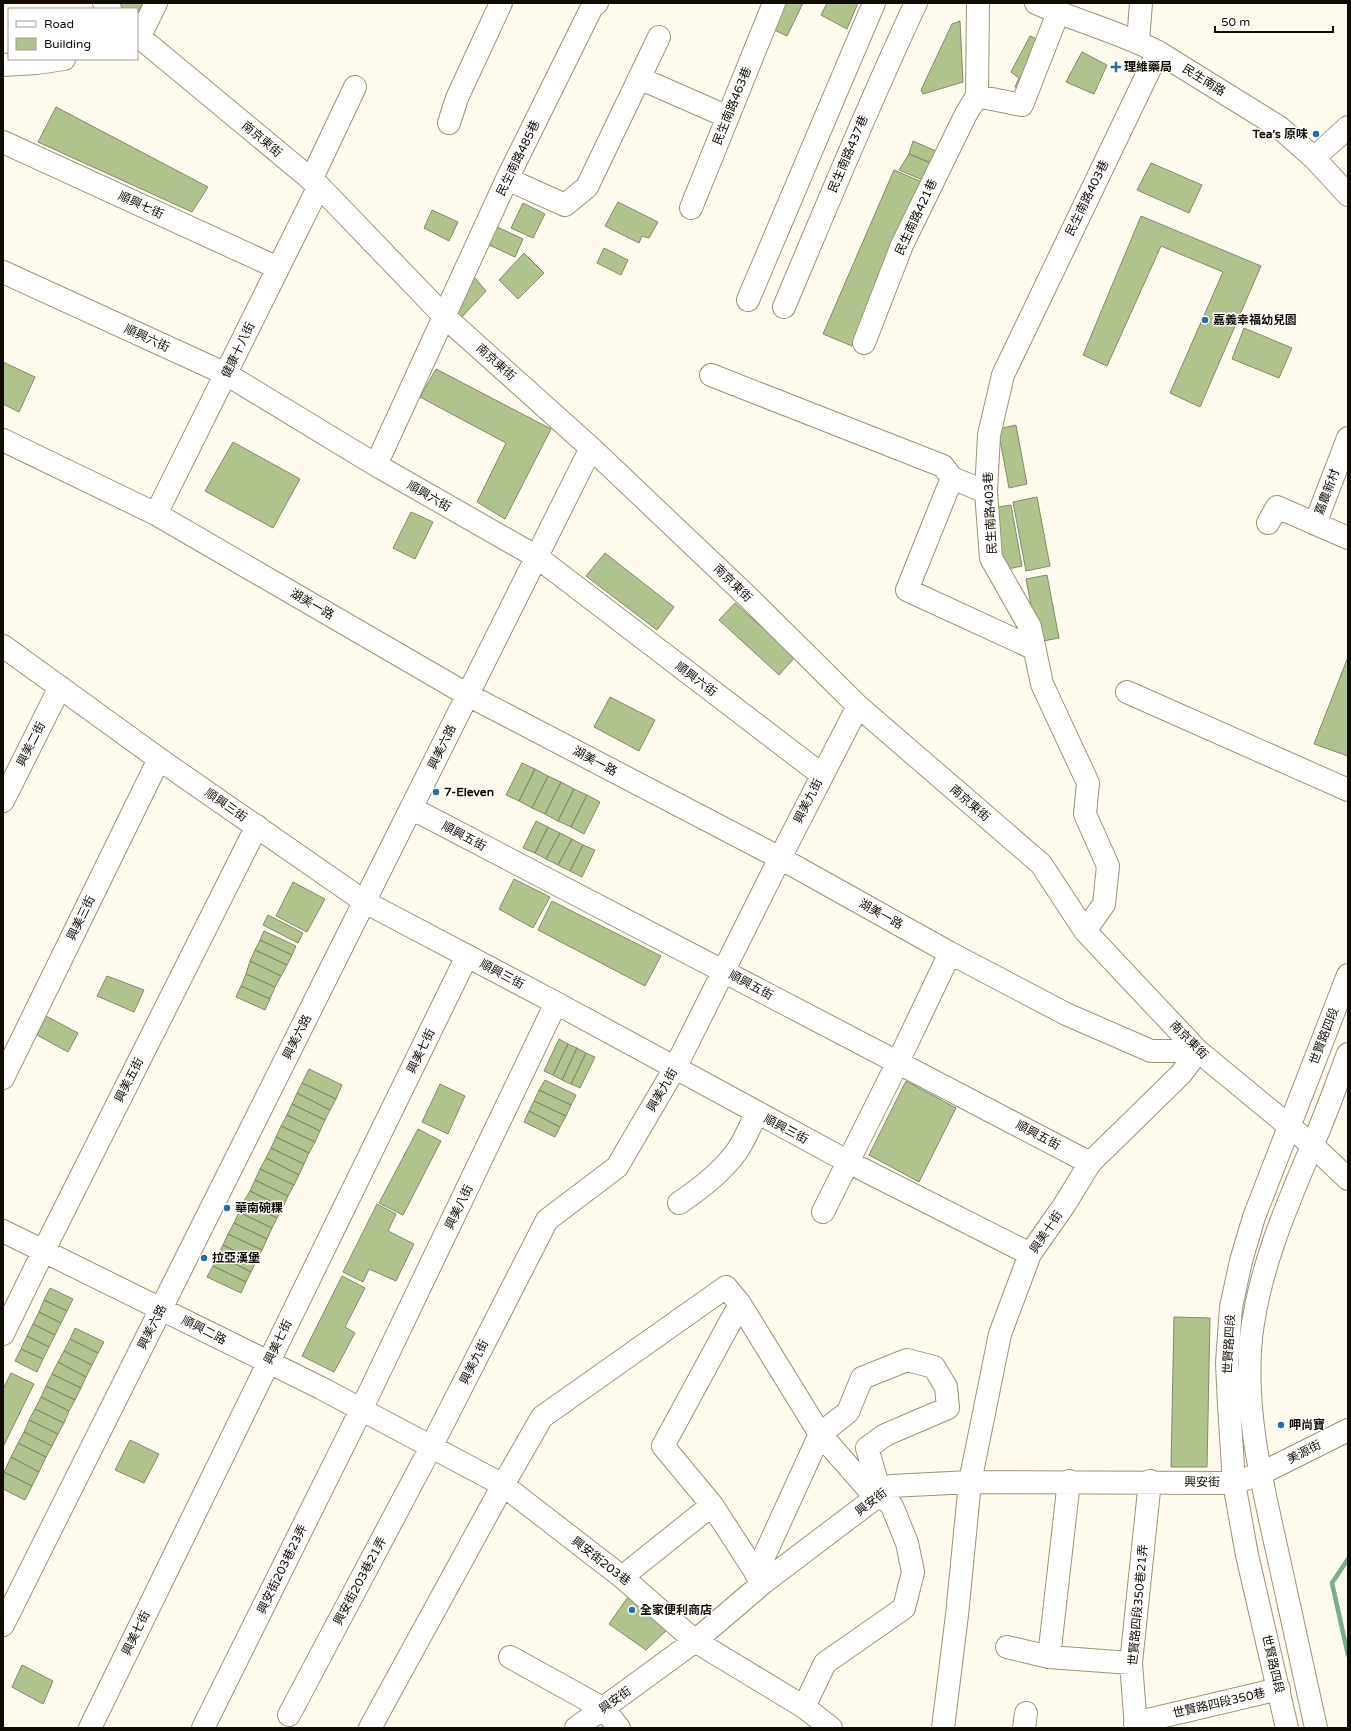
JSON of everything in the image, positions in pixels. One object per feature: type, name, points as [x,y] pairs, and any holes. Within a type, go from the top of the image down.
[{"type":"street","points":[[138,37],[156,3]]},
{"type":"street","points":[[449,123],[457,98],[501,3]]},
{"type":"street","name":"民生南路485巷","points":[[376,465],[508,180],[592,7],[597,3]]},
{"type":"street","name":"民生南路463巷","points":[[691,208],[774,3]]},
{"type":"street","points":[[748,300],[874,3]]},
{"type":"street","name":"民生南路437巷","points":[[784,307],[883,73],[916,3]]},
{"type":"street","points":[[978,3],[977,96],[1022,105],[1058,13]]},
{"type":"street","name":"民生南路","points":[[1036,3],[1058,13],[1138,42],[1158,52],[1279,127],[1314,158],[1348,195]]},
{"type":"street","points":[[1138,42],[1140,3]]},
{"type":"street","name":"南京東街","points":[[138,37],[315,183],[445,317],[591,448],[750,598],[858,706],[1041,864],[1085,931],[1198,1051],[1312,1145],[1348,1179]]},
{"type":"street","points":[[508,180],[565,205],[587,187],[658,37]]},
{"type":"street","name":"民生南路403巷","points":[[1085,931],[1104,904],[1108,866],[1086,814],[1088,783],[1042,684],[1033,648],[1030,627],[991,558],[986,492],[989,435],[1003,375],[1158,52]]},
{"type":"street","points":[[3,65],[57,60]]},
{"type":"street","points":[[639,78],[728,117]]},
{"type":"street","name":"健康十八街","points":[[156,514],[278,268],[355,87]]},
{"type":"street","name":"民生南路421巷","points":[[864,342],[902,246],[966,114],[977,96]]},
{"type":"street","points":[[1314,158],[1348,127]]},
{"type":"street","name":"順興七街","points":[[3,142],[278,268]]},
{"type":"street","name":"順興六街","points":[[3,272],[226,374],[376,465],[537,557],[822,775]]},
{"type":"street","points":[[710,375],[943,466],[952,478],[986,492]]},
{"type":"street","name":"嘉農新村","points":[[1315,524],[1348,438]]},
{"type":"street","name":"湖美一路","points":[[3,440],[156,514],[468,695],[780,858],[950,953],[1066,1014],[1151,1050],[1198,1051]]},
{"type":"street","name":"興美六路","points":[[3,1625],[591,448]]},
{"type":"street","points":[[952,478],[907,590],[1033,648]]},
{"type":"street","points":[[1268,523],[1277,507],[1348,538]]},
{"type":"street","name":"順興三街","points":[[3,646],[159,759],[365,902],[556,1003],[848,1162],[1030,1254]]},
{"type":"street","name":"興美二街","points":[[3,800],[60,687]]},
{"type":"street","points":[[1127,692],[1348,790]]},
{"type":"street","name":"興美九街","points":[[431,1447],[547,1220],[617,1167],[675,1068],[723,970],[858,706]]},
{"type":"street","name":"興美三街","points":[[3,1078],[159,759]]},
{"type":"street","name":"順興五街","points":[[411,808],[1090,1163]]},
{"type":"street","name":"興美五街","points":[[3,1334],[257,826]]},
{"type":"street","points":[[823,1212],[898,1062],[950,953]]},
{"type":"street","name":"興美七街","points":[[90,1728],[467,956]]},
{"type":"street","name":"世賢路四段","points":[[1288,1728],[1247,1555],[1234,1483],[1228,1405],[1227,1363],[1231,1307],[1241,1261],[1254,1217],[1348,974]]},
{"type":"street","name":"興美八街","points":[[361,1410],[556,1003]]},
{"type":"street","name":"興美十街","points":[[943,1728],[957,1614],[970,1482],[1000,1334],[1030,1254],[1065,1204],[1090,1163],[1181,1074],[1198,1051]]},
{"type":"street","name":"世賢路四段","points":[[1316,1728],[1260,1474],[1250,1395],[1251,1339],[1263,1277],[1271,1250],[1303,1166],[1346,1062]]},
{"type":"street","points":[[680,1203],[697,1191],[725,1166],[738,1150],[757,1113]]},
{"type":"street","name":"順興二路","points":[[3,1231],[44,1250],[361,1410]]},
{"type":"street","points":[[370,1728],[502,1485],[542,1417],[726,1287],[740,1304],[820,1434],[879,1497],[892,1506],[907,1543],[913,1572],[904,1608],[825,1663],[804,1707]]},
{"type":"street","points":[[740,1304],[663,1446],[712,1505],[760,1579]]},
{"type":"street","points":[[760,1579],[820,1434],[848,1412],[862,1378],[907,1360],[934,1367],[946,1387],[948,1408],[885,1435],[868,1448],[879,1497]]},
{"type":"street","name":"興安街203巷","points":[[361,1410],[502,1485],[622,1577],[695,1641],[804,1707],[830,1728]]},
{"type":"street","name":"興安街203巷23弄","points":[[203,1728],[361,1410]]},
{"type":"street","name":"美源街","points":[[1260,1474],[1348,1430]]},
{"type":"street","name":"興安街203巷21弄","points":[[289,1715],[431,1447]]},
{"type":"street","name":"興安街","points":[[576,1728],[695,1641],[760,1579],[879,1497],[892,1486],[970,1482],[1068,1481],[1234,1483],[1260,1474]]},
{"type":"street","points":[[1049,1657],[1068,1481]]},
{"type":"street","name":"世賢路四段350巷21弄","points":[[1136,1726],[1131,1663],[1150,1481]]},
{"type":"street","points":[[622,1577],[712,1505]]},
{"type":"street","points":[[1007,1647],[1049,1657],[1131,1663]]},
{"type":"street","points":[[510,1657],[604,1709],[619,1728]]},
{"type":"street","name":"世賢路四段350巷","points":[[1136,1726],[1279,1689]]},
{"type":"building","points":[[117,3],[143,3],[138,13],[138,8],[114,8]]},
{"type":"building","points":[[778,3],[803,3],[787,36],[768,27]]},
{"type":"building","points":[[827,3],[858,3],[847,29],[821,15]]},
{"type":"building","points":[[960,21],[963,82],[923,94],[921,90],[952,24]]},
{"type":"building","points":[[1030,36],[1045,42],[1025,90],[1015,87],[1019,78],[1011,72]]},
{"type":"building","points":[[1082,52],[1107,65],[1094,94],[1066,82]]},
{"type":"building","points":[[56,107],[208,187],[192,212],[38,142]]},
{"type":"building","points":[[913,141],[936,151],[931,163],[909,154]]},
{"type":"building","points":[[909,154],[931,163],[925,181],[899,170]]},
{"type":"building","points":[[1151,163],[1202,185],[1189,213],[1137,190]]},
{"type":"building","points":[[894,170],[922,182],[852,346],[823,334]]},
{"type":"building","points":[[618,202],[658,222],[649,238],[642,236],[639,243],[605,226]]},
{"type":"building","points":[[523,203],[545,214],[533,238],[511,228]]},
{"type":"building","points":[[432,210],[458,222],[449,241],[424,228]]},
{"type":"building","points":[[1141,216],[1261,266],[1200,407],[1170,393],[1223,272],[1161,246],[1107,366],[1083,355]]},
{"type":"building","points":[[495,226],[523,239],[515,257],[487,244]]},
{"type":"building","points":[[604,248],[628,260],[621,275],[597,263]]},
{"type":"building","points":[[524,253],[544,273],[518,299],[499,280]]},
{"type":"building","points":[[470,272],[486,291],[460,319],[453,311]]},
{"type":"building","points":[[1244,328],[1292,348],[1279,378],[1232,359]]},
{"type":"building","points":[[3,362],[35,377],[19,412],[3,404]]},
{"type":"building","points":[[436,369],[551,429],[505,519],[477,502],[506,443],[420,397]]},
{"type":"building","points":[[1016,425],[1027,484],[1009,488],[998,429]]},
{"type":"building","points":[[233,442],[300,479],[273,528],[205,491]]},
{"type":"building","points":[[1037,497],[1050,566],[1026,571],[1013,502]]},
{"type":"building","points":[[1011,505],[1022,566],[1003,570],[992,508]]},
{"type":"building","points":[[411,512],[433,522],[415,559],[393,548]]},
{"type":"building","points":[[605,553],[674,607],[657,630],[586,576]]},
{"type":"building","points":[[1047,575],[1059,638],[1038,642],[1026,579]]},
{"type":"building","points":[[735,603],[795,657],[779,675],[719,620]]},
{"type":"building","points":[[1348,657],[1348,756],[1314,744]]},
{"type":"building","points":[[610,697],[655,720],[639,751],[594,727]]},
{"type":"building","points":[[522,763],[535,769],[519,801],[506,795]]},
{"type":"building","points":[[535,769],[548,776],[532,808],[519,801]]},
{"type":"building","points":[[548,776],[561,782],[545,814],[532,808]]},
{"type":"building","points":[[561,782],[574,789],[558,821],[545,814]]},
{"type":"building","points":[[574,789],[587,795],[571,827],[558,821]]},
{"type":"building","points":[[587,795],[600,802],[584,834],[571,827]]},
{"type":"building","points":[[536,821],[548,827],[535,853],[523,848]]},
{"type":"building","points":[[548,827],[560,833],[546,859],[535,853]]},
{"type":"building","points":[[560,833],[572,839],[558,865],[546,859]]},
{"type":"building","points":[[572,839],[583,845],[570,871],[558,865]]},
{"type":"building","points":[[583,845],[595,850],[582,877],[570,871]]},
{"type":"building","points":[[514,879],[550,897],[533,928],[499,909]]},
{"type":"building","points":[[293,882],[325,899],[307,932],[276,916]]},
{"type":"building","points":[[552,901],[661,956],[645,986],[538,930]]},
{"type":"building","points":[[268,915],[303,933],[298,943],[263,925]]},
{"type":"building","points":[[264,931],[296,946],[292,955],[260,940]]},
{"type":"building","points":[[260,940],[292,955],[287,965],[255,950]]},
{"type":"building","points":[[255,950],[287,965],[281,976],[250,961]]},
{"type":"building","points":[[250,961],[281,976],[275,987],[246,974]]},
{"type":"building","points":[[246,974],[275,987],[270,999],[241,986]]},
{"type":"building","points":[[107,976],[144,990],[134,1012],[97,996]]},
{"type":"building","points":[[241,986],[270,999],[265,1010],[236,997]]},
{"type":"building","points":[[46,1016],[78,1033],[68,1052],[37,1035]]},
{"type":"building","points":[[559,1039],[568,1044],[553,1075],[544,1071]]},
{"type":"building","points":[[568,1044],[577,1048],[562,1080],[553,1075]]},
{"type":"building","points":[[577,1048],[586,1053],[571,1084],[562,1080]]},
{"type":"building","points":[[586,1053],[595,1057],[580,1088],[571,1084]]},
{"type":"building","points":[[309,1069],[342,1085],[336,1099],[302,1083]]},
{"type":"building","points":[[545,1080],[576,1095],[571,1105],[539,1090]]},
{"type":"building","points":[[906,1081],[956,1108],[919,1182],[869,1155]]},
{"type":"building","points":[[302,1083],[336,1099],[330,1110],[297,1093]]},
{"type":"building","points":[[440,1084],[465,1096],[448,1134],[422,1122]]},
{"type":"building","points":[[539,1090],[571,1105],[566,1116],[534,1101]]},
{"type":"building","points":[[297,1093],[330,1110],[325,1120],[292,1104]]},
{"type":"building","points":[[534,1101],[566,1116],[560,1127],[529,1111]]},
{"type":"building","points":[[292,1104],[325,1120],[320,1131],[287,1115]]},
{"type":"building","points":[[529,1111],[560,1127],[555,1137],[524,1122]]},
{"type":"building","points":[[287,1115],[320,1131],[315,1142],[281,1126]]},
{"type":"building","points":[[281,1126],[315,1142],[309,1153],[276,1137]]},
{"type":"building","points":[[418,1129],[441,1141],[403,1215],[379,1203]]},
{"type":"building","points":[[276,1137],[309,1153],[304,1164],[271,1148]]},
{"type":"building","points":[[271,1148],[304,1164],[299,1175],[266,1158]]},
{"type":"building","points":[[266,1158],[299,1175],[294,1185],[260,1169]]},
{"type":"building","points":[[260,1169],[294,1185],[288,1196],[255,1180]]},
{"type":"building","points":[[255,1180],[288,1196],[283,1207],[250,1191]]},
{"type":"building","points":[[250,1191],[283,1207],[277,1218],[244,1201]]},
{"type":"building","points":[[244,1201],[277,1218],[272,1228],[239,1212]]},
{"type":"building","points":[[377,1204],[396,1214],[388,1231],[414,1244],[396,1281],[369,1269],[363,1282],[343,1272]]},
{"type":"building","points":[[239,1212],[272,1228],[267,1239],[234,1223]]},
{"type":"building","points":[[234,1223],[267,1239],[262,1250],[228,1234]]},
{"type":"building","points":[[228,1234],[262,1250],[256,1261],[223,1245]]},
{"type":"building","points":[[223,1245],[256,1261],[251,1272],[218,1255]]},
{"type":"building","points":[[218,1255],[251,1272],[246,1282],[213,1266]]},
{"type":"building","points":[[213,1266],[246,1282],[241,1293],[207,1277]]},
{"type":"building","points":[[342,1276],[365,1288],[345,1327],[355,1333],[334,1372],[302,1356]]},
{"type":"building","points":[[50,1288],[73,1299],[67,1311],[44,1300]]},
{"type":"building","points":[[44,1300],[67,1311],[61,1323],[39,1312]]},
{"type":"building","points":[[39,1312],[61,1323],[55,1335],[33,1324]]},
{"type":"building","points":[[1174,1317],[1210,1318],[1207,1467],[1171,1467]]},
{"type":"building","points":[[33,1324],[55,1335],[49,1347],[27,1336]]},
{"type":"building","points":[[75,1328],[104,1342],[98,1353],[70,1339]]},
{"type":"building","points":[[27,1336],[49,1347],[43,1359],[21,1349]]},
{"type":"building","points":[[70,1339],[98,1353],[92,1365],[64,1351]]},
{"type":"building","points":[[21,1349],[43,1359],[37,1372],[15,1361]]},
{"type":"building","points":[[64,1351],[92,1365],[86,1377],[58,1362]]},
{"type":"building","points":[[58,1362],[86,1377],[81,1388],[52,1374]]},
{"type":"building","points":[[11,1373],[34,1384],[3,1447],[3,1389]]},
{"type":"building","points":[[52,1374],[81,1388],[75,1400],[46,1386]]},
{"type":"building","points":[[46,1386],[75,1400],[69,1411],[41,1397]]},
{"type":"building","points":[[41,1397],[69,1411],[64,1423],[35,1409]]},
{"type":"building","points":[[35,1409],[64,1423],[58,1434],[29,1420]]},
{"type":"building","points":[[29,1420],[58,1434],[52,1446],[24,1432]]},
{"type":"building","points":[[24,1432],[52,1446],[46,1457],[18,1443]]},
{"type":"building","points":[[130,1440],[159,1454],[144,1483],[115,1470]]},
{"type":"building","points":[[18,1443],[46,1457],[39,1472],[11,1457]]},
{"type":"building","points":[[11,1457],[39,1472],[32,1486],[4,1472]]},
{"type":"building","points":[[4,1472],[32,1486],[25,1500],[3,1489]]},
{"type":"building","name":"全家便利商店","points":[[628,1597],[669,1628],[646,1650],[609,1624]]},
{"type":"building","points":[[22,1665],[53,1681],[43,1704],[12,1687]]},
{"type":"waterway","points":[[1348,1559],[1332,1583],[1348,1655]]},
{"type":"place","name":"理維藥局","points":[[1116,67]]},
{"type":"place","name":"Tea's 原味","points":[[1316,134]]},
{"type":"place","name":"嘉義幸福幼兒園","points":[[1205,320]]},
{"type":"place","name":"7-Eleven","points":[[436,792]]},
{"type":"place","name":"華南碗粿","points":[[227,1208]]},
{"type":"place","name":"拉亞漢堡","points":[[204,1258]]},
{"type":"place","name":"呷尚寶","points":[[1281,1425]]},
{"type":"place","name":"全家便利商店","points":[[632,1610]]}]
